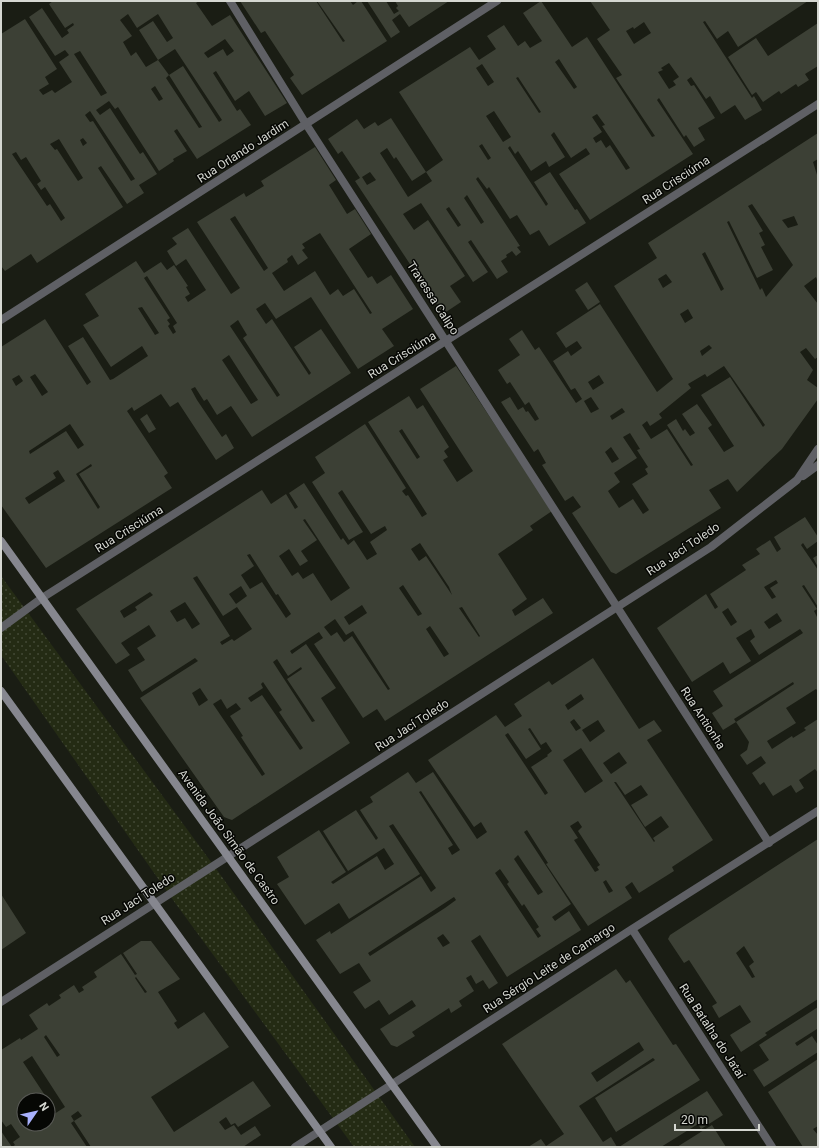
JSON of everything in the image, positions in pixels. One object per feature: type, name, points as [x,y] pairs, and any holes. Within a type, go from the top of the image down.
[{"type":"main road","name":"Avenida João Simão de Castro","points":[[1,541],[437,1147]]},
{"type":"main road","points":[[1,691],[331,1147]]},
{"type":"street","name":"Travessa Calipo","points":[[230,1],[306,124],[617,607]]},
{"type":"street","name":"Rua Orlando Jardim","points":[[1,320],[497,1]]},
{"type":"street","name":"Rua Crisciúma","points":[[1,628],[42,598],[818,104]]},
{"type":"street","name":"Rua Jací Toledo","points":[[1,1002],[711,547],[798,480],[818,449]]},
{"type":"street","points":[[798,480],[818,465]]},
{"type":"street","name":"Rua Antionha","points":[[617,607],[769,842]]},
{"type":"street","name":"Rua Sérgio Leite de Camargo","points":[[295,1147],[632,929],[818,811]]},
{"type":"street","name":"Rua Batalha do Jataí","points":[[632,929],[772,1147]]},
{"type":"green space","points":[[1,576],[217,870],[415,1147],[354,1147],[173,900],[1,655]]},
{"type":"building","points":[[53,1],[199,1],[196,3],[212,26],[230,15],[287,103],[265,116],[249,91],[235,101],[216,71],[213,73],[237,111],[240,109],[251,125],[197,159],[177,129],[174,131],[187,151],[173,159],[174,161],[159,171],[118,107],[115,109],[109,101],[96,110],[100,115],[110,108],[140,154],[143,152],[157,174],[139,185],[144,193],[127,204],[101,166],[98,168],[123,207],[37,263],[31,254],[5,271],[1,266],[1,34],[25,19],[57,69],[45,77],[49,84],[39,90],[43,95],[52,90],[55,93],[72,82],[59,62],[69,55],[65,50],[55,56],[29,17],[42,8],[62,38],[69,33],[67,30],[74,25],[73,23],[65,28],[49,4]],"holes":[[[128,14],[137,28],[158,14],[173,38],[167,42],[153,21],[139,30],[158,60],[146,67],[136,52],[131,56],[123,42],[132,36],[120,20]],[[225,39],[234,51],[227,56],[223,49],[208,58],[204,53]],[[175,49],[222,120],[219,122],[183,66],[169,75],[158,60]],[[80,51],[107,93],[101,96],[74,54]],[[169,75],[202,127],[199,128],[166,78]],[[155,86],[163,99],[159,101],[151,89]],[[90,111],[135,179],[131,181],[93,121],[90,122],[85,115]],[[83,138],[87,143],[83,146],[80,140]],[[59,139],[83,178],[78,181],[57,149],[55,150],[50,144]],[[16,152],[21,160],[26,157],[41,181],[37,184],[41,190],[45,187],[65,218],[61,221],[50,204],[47,206],[12,154]]]},
{"type":"building","points":[[240,1],[316,1],[343,42],[345,41],[317,1],[350,1],[353,5],[358,1],[361,1],[387,41],[302,95],[290,78],[294,75],[265,31],[261,33]]},
{"type":"building","points":[[367,1],[386,1],[394,14],[399,11],[396,8],[398,6],[395,1],[449,1],[409,27],[400,14],[392,20],[400,32],[391,38]]},
{"type":"building","points":[[541,1],[572,47],[587,37],[652,137],[655,136],[616,78],[622,75],[597,39],[610,30],[590,1],[808,1],[738,47],[728,31],[717,39],[705,21],[703,22],[752,98],[754,96],[762,110],[745,120],[735,105],[721,114],[710,96],[706,99],[691,77],[687,80],[691,86],[694,85],[715,118],[698,128],[705,140],[694,147],[686,135],[684,137],[659,98],[657,100],[693,154],[590,220],[559,174],[590,154],[586,148],[571,158],[554,132],[551,135],[565,157],[549,167],[546,161],[531,171],[518,151],[515,154],[510,146],[508,148],[546,206],[548,204],[534,182],[550,172],[575,210],[577,209],[586,223],[549,246],[539,230],[530,235],[517,215],[510,219],[489,187],[487,189],[478,177],[476,179],[520,246],[517,247],[521,252],[516,256],[512,251],[501,261],[508,272],[497,279],[471,240],[468,242],[488,272],[473,282],[421,203],[403,214],[414,230],[428,220],[465,276],[450,286],[461,302],[443,314],[355,181],[360,178],[342,151],[338,154],[328,139],[357,119],[364,129],[375,122],[378,126],[391,118],[426,172],[443,160],[399,92],[470,47],[479,60],[496,49],[487,36],[504,25],[518,46],[525,41],[530,48],[542,41],[523,13]],"holes":[[[644,22],[651,33],[634,44],[626,31],[633,27],[634,29]],[[559,59],[577,87],[574,89],[555,62]],[[669,63],[679,77],[673,81],[676,85],[669,89],[658,72],[663,70],[661,68]],[[482,64],[494,82],[488,86],[476,68]],[[518,77],[541,112],[539,113],[516,78]],[[494,111],[511,137],[503,142],[486,116]],[[597,114],[605,125],[602,126],[630,168],[626,170],[610,145],[606,148],[601,140],[596,143],[593,138],[602,132],[592,117]],[[482,144],[491,158],[488,160],[479,146]],[[387,148],[394,159],[396,157],[412,181],[426,172],[432,181],[408,197],[380,153]],[[370,172],[376,180],[367,185],[362,177]],[[467,195],[484,222],[481,224],[464,198]],[[449,207],[461,225],[458,227],[446,209]]]},
{"type":"building","points":[[818,23],[818,66],[805,74],[809,80],[798,87],[796,84],[781,94],[779,91],[763,102],[756,92],[752,95],[728,57],[756,38],[768,56]]},
{"type":"building","points":[[818,133],[818,159],[813,162],[818,178],[818,282],[816,277],[804,286],[818,304],[818,357],[815,359],[806,348],[800,352],[813,370],[807,380],[818,388],[818,399],[782,449],[737,492],[728,479],[709,490],[721,508],[616,574],[611,572],[572,513],[581,507],[573,496],[565,501],[542,465],[546,463],[538,449],[534,452],[501,402],[510,397],[518,410],[523,407],[535,421],[539,419],[529,402],[525,405],[510,382],[507,384],[498,370],[520,355],[509,339],[522,330],[535,350],[539,347],[576,403],[582,399],[575,388],[571,390],[553,361],[568,351],[571,356],[582,348],[577,341],[566,348],[556,333],[600,304],[657,392],[673,379],[614,286],[657,258],[648,243]],"holes":[[[752,204],[793,265],[766,297],[762,288],[760,290],[727,222],[729,221],[757,278],[773,270],[761,247],[765,245],[759,233],[763,231],[748,206]],[[794,216],[798,225],[788,228],[782,220]],[[705,252],[724,289],[721,291],[702,254]],[[666,274],[672,282],[663,288],[658,279]],[[688,309],[693,318],[685,323],[680,314]],[[709,345],[712,348],[702,356],[700,351]],[[724,366],[765,425],[763,427],[730,377],[701,395],[734,446],[724,452],[708,428],[712,425],[697,404],[682,414],[695,433],[690,436],[685,429],[683,431],[676,419],[667,425],[693,465],[691,466],[667,429],[651,439],[642,425],[647,421],[650,426],[662,418],[659,414],[691,388],[688,384],[705,374],[707,377]],[[599,375],[604,383],[593,390],[588,382]],[[591,397],[599,409],[591,413],[584,401]],[[622,408],[625,412],[612,420],[610,416]],[[630,433],[640,449],[637,450],[648,467],[645,469],[648,474],[632,484],[649,510],[643,514],[633,499],[619,508],[608,491],[620,482],[614,473],[637,458],[623,437]],[[611,447],[619,459],[612,463],[605,452]]]},
{"type":"building","points":[[315,147],[336,180],[329,185],[347,214],[355,209],[371,234],[349,249],[368,278],[372,276],[377,284],[391,275],[413,309],[382,329],[394,346],[358,369],[311,297],[276,319],[265,303],[256,309],[266,324],[272,319],[309,375],[311,373],[294,347],[321,329],[351,373],[252,437],[231,406],[217,415],[207,399],[204,401],[195,387],[191,389],[222,437],[226,434],[234,448],[216,460],[178,402],[170,407],[161,394],[134,411],[132,407],[127,411],[168,473],[164,476],[172,488],[46,568],[1,505],[1,347],[45,319],[87,385],[91,382],[68,346],[83,337],[110,380],[113,379],[148,356],[142,346],[111,367],[83,325],[99,316],[85,294],[136,261],[144,273],[161,262],[167,270],[174,265],[188,286],[186,287],[190,294],[185,297],[188,302],[206,290],[186,259],[176,266],[167,251],[177,244],[172,238],[188,228],[231,294],[240,288],[197,222],[244,193],[246,197],[264,186],[261,181]],"holes":[[[235,216],[268,268],[264,271],[230,219]],[[320,233],[372,313],[370,314],[354,289],[343,296],[338,289],[330,295],[315,271],[284,291],[272,273],[288,262],[287,259],[292,255],[298,265],[308,258],[302,250],[305,248],[302,244]],[[147,276],[177,323],[173,326],[176,332],[173,334],[168,326],[170,324],[167,320],[170,318],[144,278]],[[142,307],[159,333],[155,335],[138,308]],[[238,320],[247,335],[243,338],[280,395],[277,397],[230,326]],[[229,355],[258,400],[251,404],[222,360]],[[35,374],[48,392],[42,396],[30,377]],[[19,375],[23,381],[16,386],[12,379]],[[70,424],[84,445],[78,449],[66,431],[30,454],[29,451]],[[91,464],[92,466],[79,474],[100,507],[98,509],[76,474]],[[58,470],[65,481],[29,504],[25,498],[56,478],[53,473]]]},
{"type":"building","points":[[587,282],[600,302],[588,310],[575,290]]},
{"type":"building","points":[[456,366],[552,511],[530,526],[533,530],[498,554],[527,599],[512,610],[515,616],[543,598],[553,613],[385,721],[377,709],[363,718],[314,644],[323,638],[319,632],[290,651],[292,654],[306,644],[336,688],[321,698],[350,743],[232,820],[224,817],[140,698],[198,661],[195,658],[142,692],[128,670],[145,660],[137,648],[156,636],[149,625],[121,643],[130,655],[116,664],[76,609],[262,490],[271,504],[286,494],[295,509],[298,507],[289,493],[304,483],[341,540],[343,538],[348,545],[354,540],[367,560],[377,554],[370,542],[387,530],[385,526],[371,534],[342,490],[338,493],[363,532],[349,540],[312,482],[325,473],[315,457],[365,424],[406,488],[402,491],[406,496],[408,495],[422,517],[427,514],[368,422],[409,396],[417,409],[423,405],[449,447],[444,451],[448,457],[443,460],[457,482],[473,471],[420,389]],"holes":[[[402,429],[420,457],[417,459],[399,431]],[[305,519],[350,588],[331,601],[313,573],[303,579],[298,572],[292,576],[279,556],[289,549],[300,566],[308,561],[301,551],[317,540],[303,520]],[[420,543],[449,587],[452,595],[426,556],[419,561],[411,549]],[[250,554],[276,595],[278,594],[291,614],[286,618],[262,582],[250,589],[241,575],[254,566],[247,555]],[[197,576],[223,616],[237,607],[252,629],[234,641],[232,639],[222,645],[220,642],[230,636],[193,578]],[[403,585],[422,614],[418,616],[399,588]],[[241,586],[247,596],[236,604],[229,594]],[[150,592],[153,595],[135,607],[137,610],[124,618],[120,611]],[[185,602],[200,624],[192,629],[185,618],[177,622],[170,611]],[[362,605],[367,613],[349,625],[344,617]],[[462,607],[480,636],[479,637],[459,608]],[[335,619],[346,635],[353,631],[390,689],[388,690],[352,636],[344,642],[337,632],[331,636],[324,627]],[[430,626],[449,654],[444,657],[426,629]],[[277,659],[288,676],[301,667],[302,669],[287,679],[315,721],[312,722],[273,662]],[[263,682],[282,710],[279,712],[303,748],[300,750],[262,695],[251,702],[248,698],[263,688],[261,684]],[[200,688],[208,700],[199,706],[192,693]],[[221,699],[227,709],[236,703],[241,709],[230,716],[243,736],[241,737],[265,774],[262,776],[213,704]]]},
{"type":"building","points":[[147,414],[156,429],[149,433],[140,419]]},
{"type":"building","points":[[805,517],[818,537],[818,541],[807,549],[803,543],[801,545],[818,570],[818,607],[804,585],[802,586],[817,609],[814,611],[818,619],[818,691],[816,689],[786,708],[796,723],[767,741],[772,749],[792,736],[793,738],[806,730],[804,728],[818,719],[818,773],[815,769],[799,780],[804,788],[796,793],[791,785],[773,796],[764,782],[760,785],[752,773],[766,763],[761,756],[747,765],[740,755],[747,750],[749,742],[736,722],[723,730],[712,713],[723,706],[713,691],[803,633],[800,629],[759,655],[750,641],[755,637],[751,629],[736,638],[751,661],[730,674],[723,662],[692,682],[657,628],[706,594],[715,609],[718,607],[710,594],[746,570],[742,565],[760,554],[756,549],[770,540],[777,552],[781,549],[774,537]],"holes":[[[776,580],[778,583],[770,588],[776,597],[772,599],[764,587]],[[728,608],[737,622],[731,626],[722,612]],[[777,613],[782,621],[769,629],[764,622]],[[793,682],[794,684],[736,722],[734,719]]]},
{"type":"building","points":[[818,555],[818,567],[813,558]]},
{"type":"building","points":[[593,658],[639,729],[654,720],[662,731],[647,740],[713,840],[672,867],[674,871],[639,893],[632,882],[625,887],[632,898],[588,926],[546,864],[548,863],[527,830],[524,832],[571,904],[552,917],[555,921],[569,911],[581,930],[507,977],[480,935],[471,941],[498,983],[489,989],[483,980],[476,984],[471,975],[466,978],[474,991],[459,1001],[462,1006],[451,1013],[449,1008],[412,1032],[415,1036],[397,1047],[391,1045],[380,1029],[416,1006],[412,1000],[389,1015],[379,1000],[365,1009],[353,992],[371,981],[359,963],[340,974],[316,940],[330,931],[331,934],[421,876],[431,892],[436,888],[393,824],[389,826],[420,874],[349,919],[339,903],[305,925],[277,884],[289,877],[277,857],[319,830],[346,872],[331,882],[333,884],[377,856],[385,870],[394,864],[384,848],[348,871],[323,831],[356,810],[376,840],[378,838],[360,810],[373,802],[370,797],[408,772],[416,783],[433,772],[477,839],[487,832],[481,822],[474,827],[428,760],[496,715],[505,727],[522,716],[514,704],[549,681],[552,685]],"holes":[[[581,694],[584,699],[568,710],[565,705]],[[574,719],[581,728],[576,731],[570,722]],[[598,720],[605,731],[590,742],[582,730]],[[530,728],[541,745],[546,742],[552,751],[547,755],[548,756],[531,767],[548,793],[545,795],[505,735],[508,733],[526,759],[541,749],[528,729]],[[581,748],[603,781],[585,793],[563,760]],[[619,752],[627,763],[611,774],[603,763]],[[614,782],[616,782],[625,795],[641,785],[648,795],[631,805],[645,827],[661,816],[669,827],[653,838],[655,841],[654,842]],[[421,791],[460,850],[452,855],[448,848],[453,845],[419,792]],[[578,821],[582,827],[578,831],[600,865],[597,867],[599,870],[595,872],[574,840],[578,838],[570,826]],[[518,855],[543,892],[538,895],[514,859]],[[500,869],[509,882],[507,884],[522,906],[524,904],[539,927],[536,929],[541,936],[538,938],[495,873]],[[606,880],[613,891],[609,893],[603,882]],[[454,897],[456,900],[370,956],[368,953]],[[443,934],[450,943],[443,947],[437,938]]]},
{"type":"building","points":[[818,839],[818,999],[765,1033],[767,1035],[741,1052],[730,1035],[751,1022],[740,1005],[719,1018],[712,1006],[717,1003],[689,960],[684,963],[668,939],[670,935]],"holes":[[[744,946],[754,962],[749,966],[755,977],[752,978],[736,953]]]},
{"type":"building","points":[[1,894],[26,933],[1,950]]},
{"type":"building","points":[[141,941],[151,941],[180,979],[158,992],[177,1021],[174,1023],[178,1029],[204,1012],[229,1047],[151,1097],[174,1132],[253,1081],[271,1106],[238,1127],[235,1123],[231,1125],[226,1117],[219,1122],[225,1130],[234,1125],[241,1135],[255,1126],[261,1135],[243,1147],[91,1147],[74,1121],[71,1123],[87,1147],[12,1147],[15,1145],[13,1142],[20,1137],[17,1132],[56,1132],[56,1113],[65,1107],[32,1056],[23,1062],[43,1092],[16,1092],[16,1131],[11,1124],[6,1127],[1,1120],[1,1050],[38,1029],[29,1015],[47,1003],[49,1006],[61,998],[59,995],[74,985],[79,993],[84,990],[82,987],[97,977],[94,972],[121,954],[135,975],[137,974],[123,953]],"holes":[[[136,977],[147,992],[145,993],[135,978]],[[46,1035],[60,1055],[57,1057],[44,1037]],[[78,1111],[82,1116],[74,1121],[71,1116]]]},
{"type":"building","points":[[616,969],[626,983],[630,980],[673,1045],[676,1044],[700,1080],[616,1132],[595,1098],[655,1060],[653,1058],[579,1106],[603,1142],[611,1137],[617,1147],[528,1147],[541,1139],[546,1146],[564,1134],[502,1044]],"holes":[[[639,1042],[644,1050],[597,1082],[591,1073]]]},
{"type":"building","points":[[818,1007],[818,1031],[817,1029],[795,1043],[797,1046],[812,1036],[818,1045],[818,1052],[764,1087],[753,1070],[769,1060],[759,1045]]},
{"type":"building","points":[[818,1059],[818,1126],[813,1129],[818,1135],[818,1147],[803,1147],[768,1092]]},
{"type":"building","points":[[707,1091],[723,1115],[701,1129],[698,1124],[661,1147],[619,1147]]},
{"type":"building","points":[[712,1125],[726,1147],[677,1147]]},
{"type":"building","points":[[1,1131],[12,1147],[1,1147]]}]
